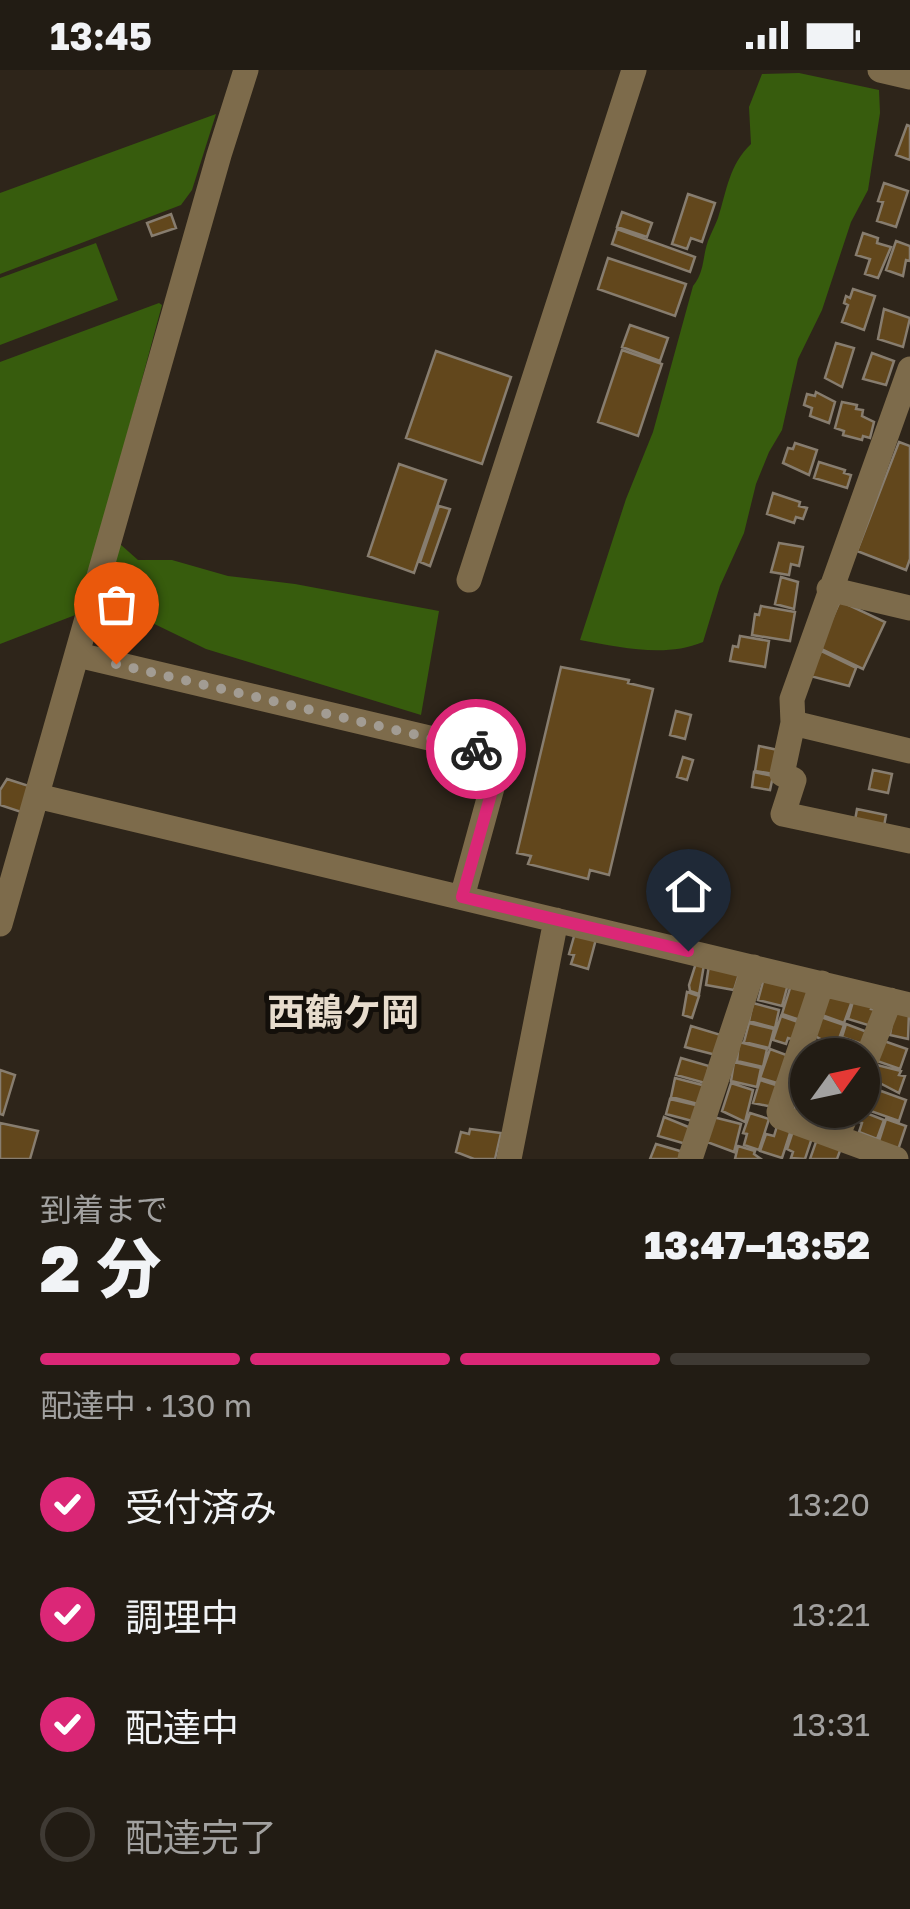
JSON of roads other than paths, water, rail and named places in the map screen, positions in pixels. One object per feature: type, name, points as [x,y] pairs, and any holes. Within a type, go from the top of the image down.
[{"type":"street","points":[[0,924],[246,70]]},
{"type":"street","points":[[469,580],[634,70]]},
{"type":"street","points":[[880,70],[910,77]]},
{"type":"street","points":[[910,369],[792,700],[793,723],[782,774],[794,780],[784,814],[910,840]]},
{"type":"street","points":[[829,589],[910,608]]},
{"type":"street","points":[[78,655],[502,755],[462,897]]},
{"type":"street","points":[[793,723],[910,751]]},
{"type":"street","points":[[37,796],[900,1003],[880,1039]]},
{"type":"street","points":[[509,1159],[556,920]]},
{"type":"street","points":[[690,1159],[754,967]]},
{"type":"street","points":[[822,983],[779,1112],[781,1117],[896,1159]]},
{"type":"street","points":[[837,1137],[841,1128]]},
{"type":"district","name":"西鶴ケ岡","points":[[343,1013]]}]
